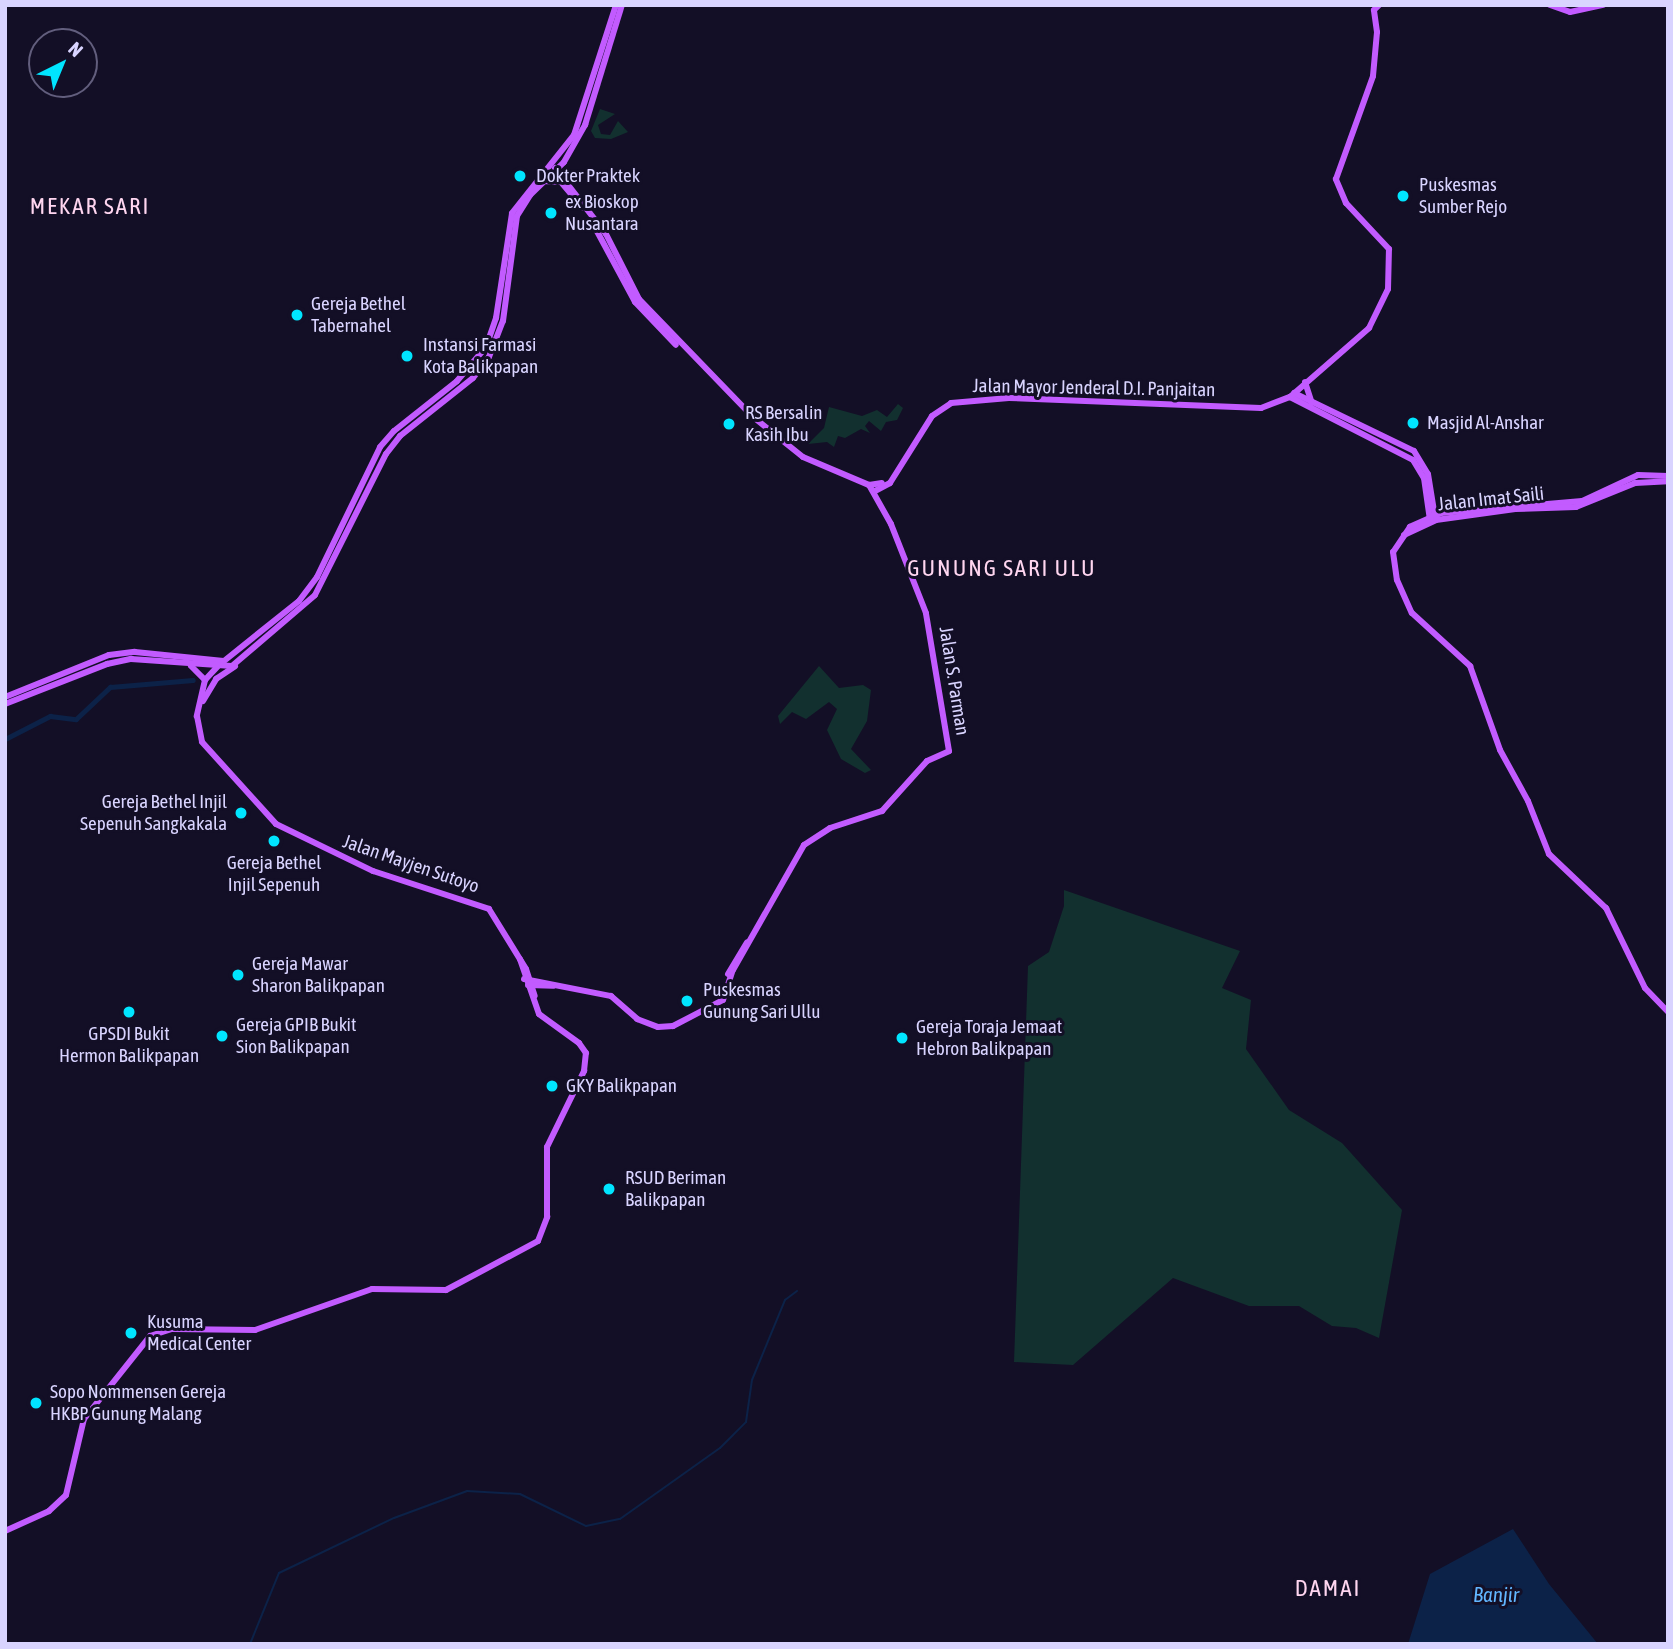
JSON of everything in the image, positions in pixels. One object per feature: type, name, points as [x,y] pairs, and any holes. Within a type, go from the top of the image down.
[{"type":"main road","points":[[5,704],[93,665],[131,659],[209,669],[286,614],[308,590],[380,447],[481,355],[492,333],[506,234],[518,202],[574,135],[616,5]]},
{"type":"main road","points":[[198,720],[204,693],[216,680],[315,595],[374,476],[400,436],[466,384],[489,358],[503,321],[517,216],[543,181],[564,162],[585,125],[622,5]]},
{"type":"main road","name":"Jalan Mayor Jenderal D.I. Panjaitan","points":[[872,488],[892,479],[932,416],[958,401],[1009,398],[1247,409],[1271,405],[1292,395],[1369,328],[1388,289],[1389,249],[1346,203],[1336,178],[1373,76],[1377,32],[1374,10],[1380,5]]},
{"type":"main road","points":[[1550,5],[1570,12],[1603,5]]},
{"type":"main road","points":[[555,168],[606,234],[639,299],[741,405],[800,456],[872,488]]},
{"type":"main road","points":[[543,181],[562,183],[602,235],[635,302],[780,446],[801,461],[872,488]]},
{"type":"main road","points":[[1305,382],[1310,406]]},
{"type":"main road","points":[[1292,395],[1310,406]]},
{"type":"main road","points":[[1271,405],[1310,406]]},
{"type":"main road","name":"Jalan Imat Saili","points":[[1310,406],[1413,452],[1428,474],[1434,516]]},
{"type":"main road","name":"Jalan Imat Saili","points":[[1434,516],[1582,501],[1639,475],[1668,476]]},
{"type":"main road","name":"Jalan Imat Saili","points":[[1434,516],[1576,507],[1635,483],[1668,481]]},
{"type":"main road","name":"Jalan S. Parman","points":[[527,982],[611,996],[637,1019],[658,1027],[673,1026],[715,1003],[727,989],[731,965],[753,936],[807,842],[830,828],[881,811],[927,761],[949,751],[926,613],[872,488]]},
{"type":"main road","points":[[1434,516],[1402,536],[1394,546],[1393,561],[1401,592],[1412,613],[1467,661],[1500,750],[1528,801],[1549,854],[1606,908],[1645,988],[1668,1012]]},
{"type":"main road","points":[[5,696],[135,652],[239,663]]},
{"type":"main road","points":[[198,658],[216,680]]},
{"type":"main road","points":[[190,665],[205,680],[209,669]]},
{"type":"main road","name":"Jalan Mayjen Sutoyo","points":[[5,1531],[49,1511],[66,1494],[84,1419],[150,1336],[172,1329],[255,1330],[372,1289],[446,1290],[538,1241],[547,1217],[547,1147],[586,1062],[579,1043],[545,1020],[527,982],[520,959],[489,908],[373,871],[276,824],[209,752],[198,730],[205,680]]},
{"type":"green space","points":[[600,109],[615,114],[598,125],[601,134],[610,135],[618,121],[628,132],[611,139],[595,138],[591,131]]},
{"type":"green space","points":[[898,404],[903,408],[897,420],[886,422],[881,431],[869,421],[865,426],[870,433],[861,429],[845,438],[838,436],[834,447],[827,442],[808,444],[824,428],[829,407],[862,416],[877,410],[887,417]]},
{"type":"green space","points":[[819,666],[839,688],[863,685],[871,690],[867,721],[851,749],[871,770],[865,773],[841,759],[827,730],[837,709],[829,702],[806,719],[792,712],[780,724],[778,716]]},
{"type":"green space","points":[[1064,890],[1240,951],[1222,988],[1251,1000],[1246,1049],[1289,1110],[1342,1143],[1402,1210],[1379,1338],[1356,1328],[1332,1326],[1299,1306],[1249,1306],[1173,1278],[1073,1365],[1014,1362],[1028,966],[1049,952],[1064,906]]},
{"type":"water","name":"Banjir","points":[[1513,1529],[1549,1584],[1598,1644],[1408,1644],[1430,1574]]},
{"type":"waterway","points":[[5,739],[50,716],[76,719],[110,687],[193,680]]},
{"type":"waterway","points":[[250,1644],[279,1573],[394,1518],[467,1491],[520,1494],[586,1526],[620,1519],[720,1448],[746,1422],[752,1380],[785,1300],[797,1291]]},
{"type":"place","name":"Dokter Praktek","points":[[520,176]]},
{"type":"place","name":"Puskesmas Sumber Rejo","points":[[1403,196]]},
{"type":"place","name":"ex Bioskop Nusantara","points":[[551,213]]},
{"type":"place","name":"Gereja Bethel Tabernahel","points":[[297,315]]},
{"type":"place","name":"Instansi Farmasi Kota Balikpapan","points":[[407,356]]},
{"type":"place","name":"Masjid Al-Anshar","points":[[1413,423]]},
{"type":"place","name":"RS Bersalin Kasih Ibu","points":[[729,424]]},
{"type":"place","name":"Gereja Bethel Injil Sepenuh Sangkakala","points":[[241,813]]},
{"type":"place","name":"Gereja Bethel Injil Sepenuh","points":[[274,841]]},
{"type":"place","name":"Gereja Mawar Sharon Balikpapan","points":[[238,975]]},
{"type":"place","name":"Puskesmas Gunung Sari Ullu","points":[[687,1001]]},
{"type":"place","name":"GPSDI Bukit Hermon Balikpapan","points":[[129,1012]]},
{"type":"place","name":"Gereja GPIB Bukit Sion Balikpapan","points":[[222,1036]]},
{"type":"place","name":"Gereja Toraja Jemaat Hebron Balikpapan","points":[[902,1038]]},
{"type":"place","name":"GKY Balikpapan","points":[[552,1086]]},
{"type":"place","name":"RSUD Beriman Balikpapan","points":[[609,1189]]},
{"type":"place","name":"Kusuma Medical Center","points":[[131,1333]]},
{"type":"place","name":"Sopo Nommensen Gereja HKBP Gunung Malang","points":[[36,1403]]},
{"type":"district","name":"MEKAR SARI","points":[[90,206]]},
{"type":"district","name":"GUNUNG SARI ULU","points":[[1002,568]]},
{"type":"district","name":"DAMAI","points":[[1328,1588]]}]
